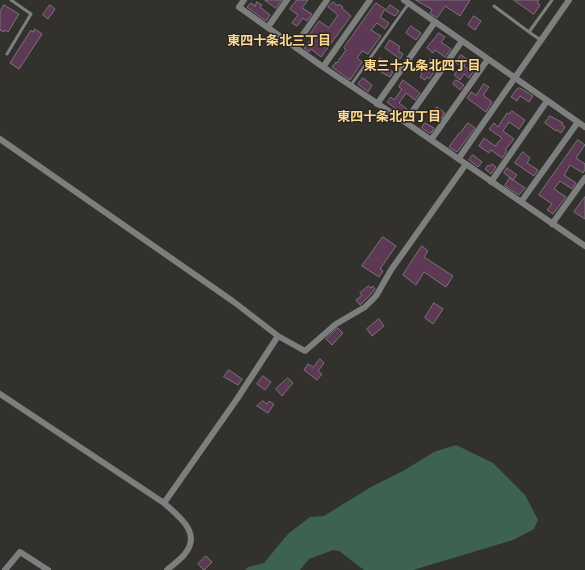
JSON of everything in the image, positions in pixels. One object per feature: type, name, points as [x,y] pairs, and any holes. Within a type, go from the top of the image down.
[{"type":"street","points":[[244,0],[239,7],[323,67],[459,158],[491,182],[584,245]]},
{"type":"street","points":[[268,27],[287,0]]},
{"type":"street","points":[[295,46],[327,0]]},
{"type":"street","points":[[323,67],[370,0]]},
{"type":"street","points":[[459,158],[570,0]]},
{"type":"street","points":[[406,2],[585,127]]},
{"type":"street","points":[[377,104],[435,22]]},
{"type":"street","points":[[405,122],[462,41]]},
{"type":"street","points":[[431,140],[488,59]]},
{"type":"street","points":[[491,182],[547,101]]},
{"type":"street","points":[[521,202],[578,122]]},
{"type":"street","points":[[0,139],[234,302],[278,336],[305,351],[336,324],[359,311],[378,293],[391,270],[466,164]]},
{"type":"street","points":[[552,224],[585,178]]},
{"type":"street","points":[[164,503],[237,399],[278,336]]},
{"type":"street","points":[[0,394],[164,503],[187,525],[191,536],[191,543],[184,555],[167,570]]},
{"type":"street","points":[[6,570],[20,552],[48,570]]},
{"type":"lane","points":[[7,54],[31,14],[11,0]]},
{"type":"lane","points":[[529,32],[552,0]]},
{"type":"lane","points":[[351,86],[406,2]]},
{"type":"lane","points":[[494,6],[542,41]]},
{"type":"green space","points":[[456,445],[493,463],[525,495],[538,520],[534,529],[513,540],[413,570],[364,570],[339,551],[333,550],[309,559],[300,570],[245,570],[248,567],[264,563],[288,534],[310,517],[324,516],[371,487],[403,471],[434,452]]},
{"type":"building","points":[[265,0],[282,0],[276,8]]},
{"type":"building","points":[[297,0],[308,0],[302,8],[312,14],[307,21],[303,18],[297,26],[292,23],[298,15],[290,9]]},
{"type":"building","points":[[416,0],[470,0],[460,16],[445,6],[437,18],[430,13],[432,10]]},
{"type":"building","points":[[514,0],[539,0],[537,3],[540,5],[534,14]]},
{"type":"building","points":[[257,2],[262,5],[260,7],[270,15],[266,21],[247,7],[251,3],[255,6]]},
{"type":"building","points":[[333,2],[338,6],[339,4],[343,7],[342,8],[351,16],[321,57],[311,49],[309,52],[304,48],[311,39],[308,37],[319,21],[329,28],[338,15],[328,7]]},
{"type":"building","points":[[376,3],[385,9],[380,17],[389,23],[385,29],[377,23],[371,30],[381,36],[368,54],[362,51],[357,58],[362,62],[350,80],[332,67],[336,62],[337,63],[346,50],[344,48]]},
{"type":"building","points":[[4,5],[19,14],[8,32],[5,30],[4,32],[0,30],[0,12]]},
{"type":"building","points":[[50,5],[55,9],[48,19],[43,15]]},
{"type":"building","points":[[390,5],[399,11],[395,16],[386,11]]},
{"type":"building","points":[[474,16],[481,21],[475,30],[468,25]]},
{"type":"building","points":[[411,26],[421,33],[416,40],[406,33]]},
{"type":"building","points":[[35,29],[42,34],[19,69],[10,63],[31,30],[33,32]]},
{"type":"building","points":[[439,33],[445,37],[441,42],[451,49],[445,57],[435,50],[433,53],[427,48]]},
{"type":"building","points":[[390,40],[400,47],[398,51],[403,54],[400,59],[385,48]]},
{"type":"building","points":[[461,55],[468,60],[464,66],[473,72],[469,78],[464,74],[460,80],[454,75],[461,66],[456,63]]},
{"type":"building","points":[[380,58],[387,63],[385,66],[393,72],[390,77],[372,67]]},
{"type":"building","points":[[431,59],[439,65],[429,79],[427,77],[425,80],[420,77],[422,74],[421,73]]},
{"type":"building","points":[[363,78],[372,85],[368,92],[358,84]]},
{"type":"building","points":[[403,80],[420,93],[415,100],[406,93],[399,103],[408,110],[404,115],[387,102],[391,97],[394,100],[402,89],[399,87]]},
{"type":"building","points":[[456,80],[464,85],[460,90],[453,84]]},
{"type":"building","points":[[484,84],[489,87],[483,95],[492,102],[486,112],[467,98],[471,92],[476,95]]},
{"type":"building","points":[[520,88],[533,96],[529,102],[520,96],[517,101],[511,97],[517,89]]},
{"type":"building","points":[[437,107],[445,113],[441,119],[433,113]]},
{"type":"building","points":[[512,111],[525,120],[519,129],[509,122],[503,131],[514,139],[505,150],[507,151],[502,158],[491,150],[489,153],[479,146],[484,138],[495,146],[502,138],[489,129],[494,123],[498,127],[507,113],[509,114]]},
{"type":"building","points":[[550,116],[563,123],[562,125],[565,127],[561,133],[545,123]]},
{"type":"building","points":[[425,123],[434,128],[431,133],[422,128]]},
{"type":"building","points":[[468,123],[475,128],[457,152],[449,147]]},
{"type":"building","points":[[578,140],[585,145],[576,158],[585,164],[585,170],[583,173],[570,165],[564,175],[576,183],[572,189],[560,181],[554,189],[566,197],[553,214],[547,210],[552,204],[539,195]]},
{"type":"building","points":[[523,152],[530,158],[527,163],[538,170],[534,176],[515,163]]},
{"type":"building","points":[[473,155],[482,162],[478,167],[469,160]]},
{"type":"building","points":[[492,164],[496,167],[491,174],[485,169],[488,165],[490,166]]},
{"type":"building","points":[[507,168],[517,175],[513,180],[504,173]]},
{"type":"building","points":[[510,178],[525,188],[519,195],[505,186]]},
{"type":"building","points":[[585,197],[585,219],[574,212]]},
{"type":"building","points":[[383,237],[396,246],[380,269],[383,271],[379,277],[362,266]]},
{"type":"building","points":[[422,246],[428,251],[424,257],[453,276],[446,287],[424,272],[416,285],[403,275]]},
{"type":"building","points":[[369,286],[371,288],[373,286],[375,289],[360,305],[356,300],[362,295],[360,293]]},
{"type":"building","points":[[434,303],[443,309],[433,324],[425,318]]},
{"type":"building","points":[[379,319],[384,326],[372,336],[367,329]]},
{"type":"building","points":[[338,328],[343,333],[332,345],[326,339]]},
{"type":"building","points":[[320,359],[324,363],[318,371],[322,374],[317,380],[304,370],[308,364],[313,367]]},
{"type":"building","points":[[229,370],[242,379],[238,385],[224,377]]},
{"type":"building","points":[[263,376],[271,382],[265,390],[257,384]]},
{"type":"building","points":[[288,378],[293,383],[282,396],[276,389]]},
{"type":"building","points":[[263,401],[267,404],[269,401],[274,404],[268,413],[257,406]]},
{"type":"building","points":[[206,556],[212,562],[204,570],[198,564]]},
{"type":"district","name":"東四十条北三丁目","points":[[279,41]]},
{"type":"district","name":"東三十九条北四丁目","points":[[422,66]]},
{"type":"district","name":"東四十条北四丁目","points":[[389,117]]}]
